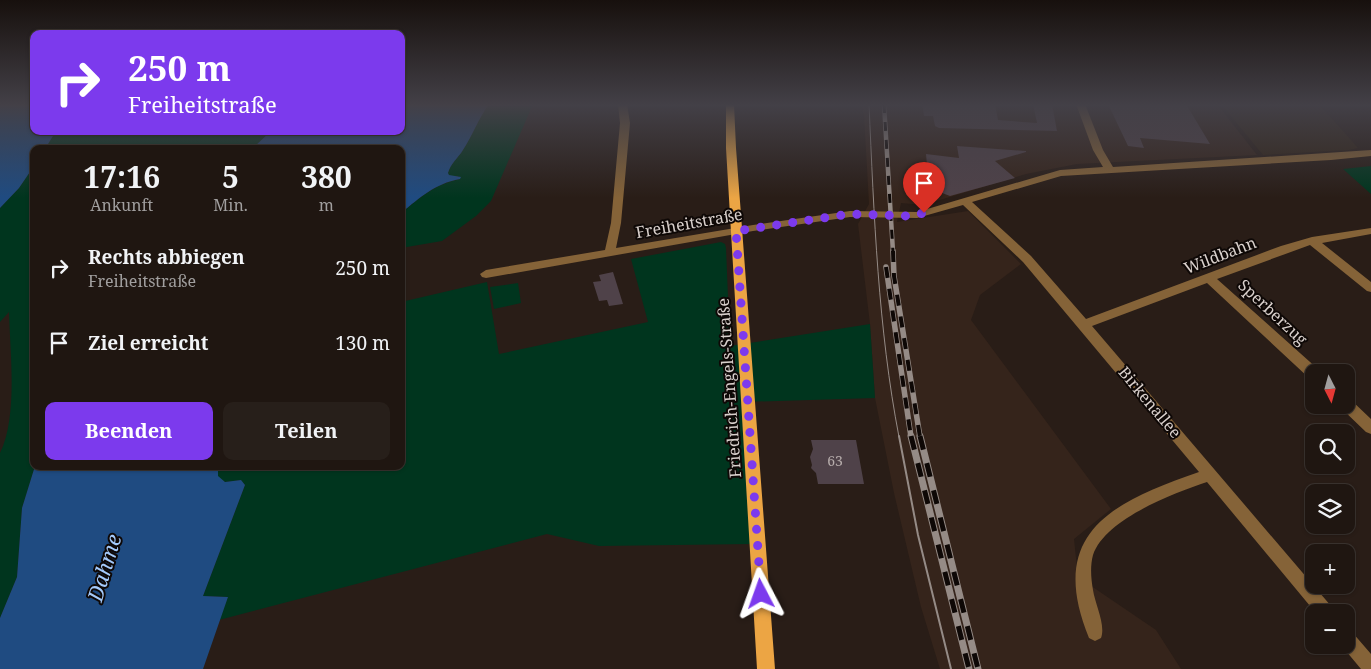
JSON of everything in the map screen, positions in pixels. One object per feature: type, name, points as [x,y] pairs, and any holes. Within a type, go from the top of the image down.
[{"type":"main road","name":"Friedrich-Engels-Straße","points":[[731,135],[766,669]]},
{"type":"street","points":[[611,253],[610,248],[616,223],[624,135]]},
{"type":"street","points":[[1092,135],[1109,169]]},
{"type":"street","name":"Freiheitstraße","points":[[486,274],[736,231],[850,214],[908,216],[966,201],[1045,176],[1109,169],[1331,157],[1371,153]]},
{"type":"street","name":"Birkenallee","points":[[966,201],[1027,259],[1084,324],[1318,604]]},
{"type":"street","name":"Wildbahn","points":[[1084,324],[1261,257],[1312,241],[1371,231]]},
{"type":"street","points":[[1312,241],[1371,288]]},
{"type":"street","name":"Sperberzug","points":[[1208,276],[1305,366]]},
{"type":"street","points":[[1355,413],[1371,428]]},
{"type":"street","points":[[1095,632],[1083,570],[1085,554],[1092,541],[1102,528],[1137,506],[1169,489],[1210,474]]},
{"type":"street","points":[[1355,648],[1371,667]]},
{"type":"shaded area","points":[[865,135],[1241,135],[1257,155],[1077,164],[1026,174],[923,205],[901,203],[897,222],[968,211],[1021,264],[980,295],[971,320],[1111,509],[1074,539],[1078,577],[1156,630],[1181,669],[940,669],[921,607],[894,493],[875,398],[870,324],[858,224],[869,204]]},
{"type":"shaded area","points":[[1247,135],[1347,135],[1358,148],[1349,150],[1263,155]]},
{"type":"green space","points":[[53,135],[267,135],[256,145],[47,145]]},
{"type":"green space","points":[[472,135],[519,135],[491,201],[476,216],[442,241],[405,247],[405,210],[422,196],[442,184],[460,179],[458,176],[449,176],[448,173]]},
{"type":"green space","points":[[1371,166],[1371,194],[1343,169]]},
{"type":"green space","points":[[30,172],[30,470],[34,470],[22,508],[17,577],[0,618],[0,453],[6,438],[9,421],[12,384],[9,312],[0,322],[0,208],[19,188]]},
{"type":"green space","points":[[721,242],[725,244],[730,346],[870,324],[875,398],[743,402],[752,544],[599,546],[547,534],[219,620],[228,597],[203,596],[245,485],[241,480],[225,482],[218,477],[218,470],[405,470],[405,301],[487,282],[499,354],[648,322],[631,259]]},
{"type":"green space","points":[[518,283],[521,303],[494,309],[490,287]]},
{"type":"water","points":[[0,135],[53,135],[47,145],[30,145],[30,172],[19,188],[0,208]]},
{"type":"water","points":[[267,135],[472,135],[449,169],[449,175],[461,177],[460,179],[435,188],[405,210],[405,145],[256,145]]},
{"type":"water","name":"Dahme","points":[[34,470],[218,470],[218,476],[225,482],[241,480],[245,485],[203,596],[228,597],[203,669],[0,669],[0,618],[17,577],[22,508]]},
{"type":"building","points":[[1123,135],[1205,135],[1210,144],[1140,138],[1144,148],[1128,146]]},
{"type":"building","points":[[957,146],[1026,152],[995,161],[1015,178],[950,196],[929,188],[926,154],[959,158]]},
{"type":"building","points":[[613,272],[623,304],[609,306],[607,300],[599,301],[593,282],[601,281],[599,275]]},
{"type":"building","points":[[811,440],[856,440],[864,484],[818,484],[816,473],[811,468],[810,457],[813,449]]},
{"type":"tram line","points":[[870,135],[878,271],[886,355],[899,437]]},
{"type":"tram line","points":[[899,436],[918,535],[951,669]]},
{"type":"railway","points":[[886,135],[893,252]]},
{"type":"railway","points":[[893,251],[894,276],[920,437]]},
{"type":"railway","points":[[886,267],[911,437]]},
{"type":"railway","points":[[911,436],[969,669]]},
{"type":"railway","points":[[920,436],[978,669]]},
{"type":"route","points":[[761,594],[736,231],[850,214],[908,216],[924,213]]}]
